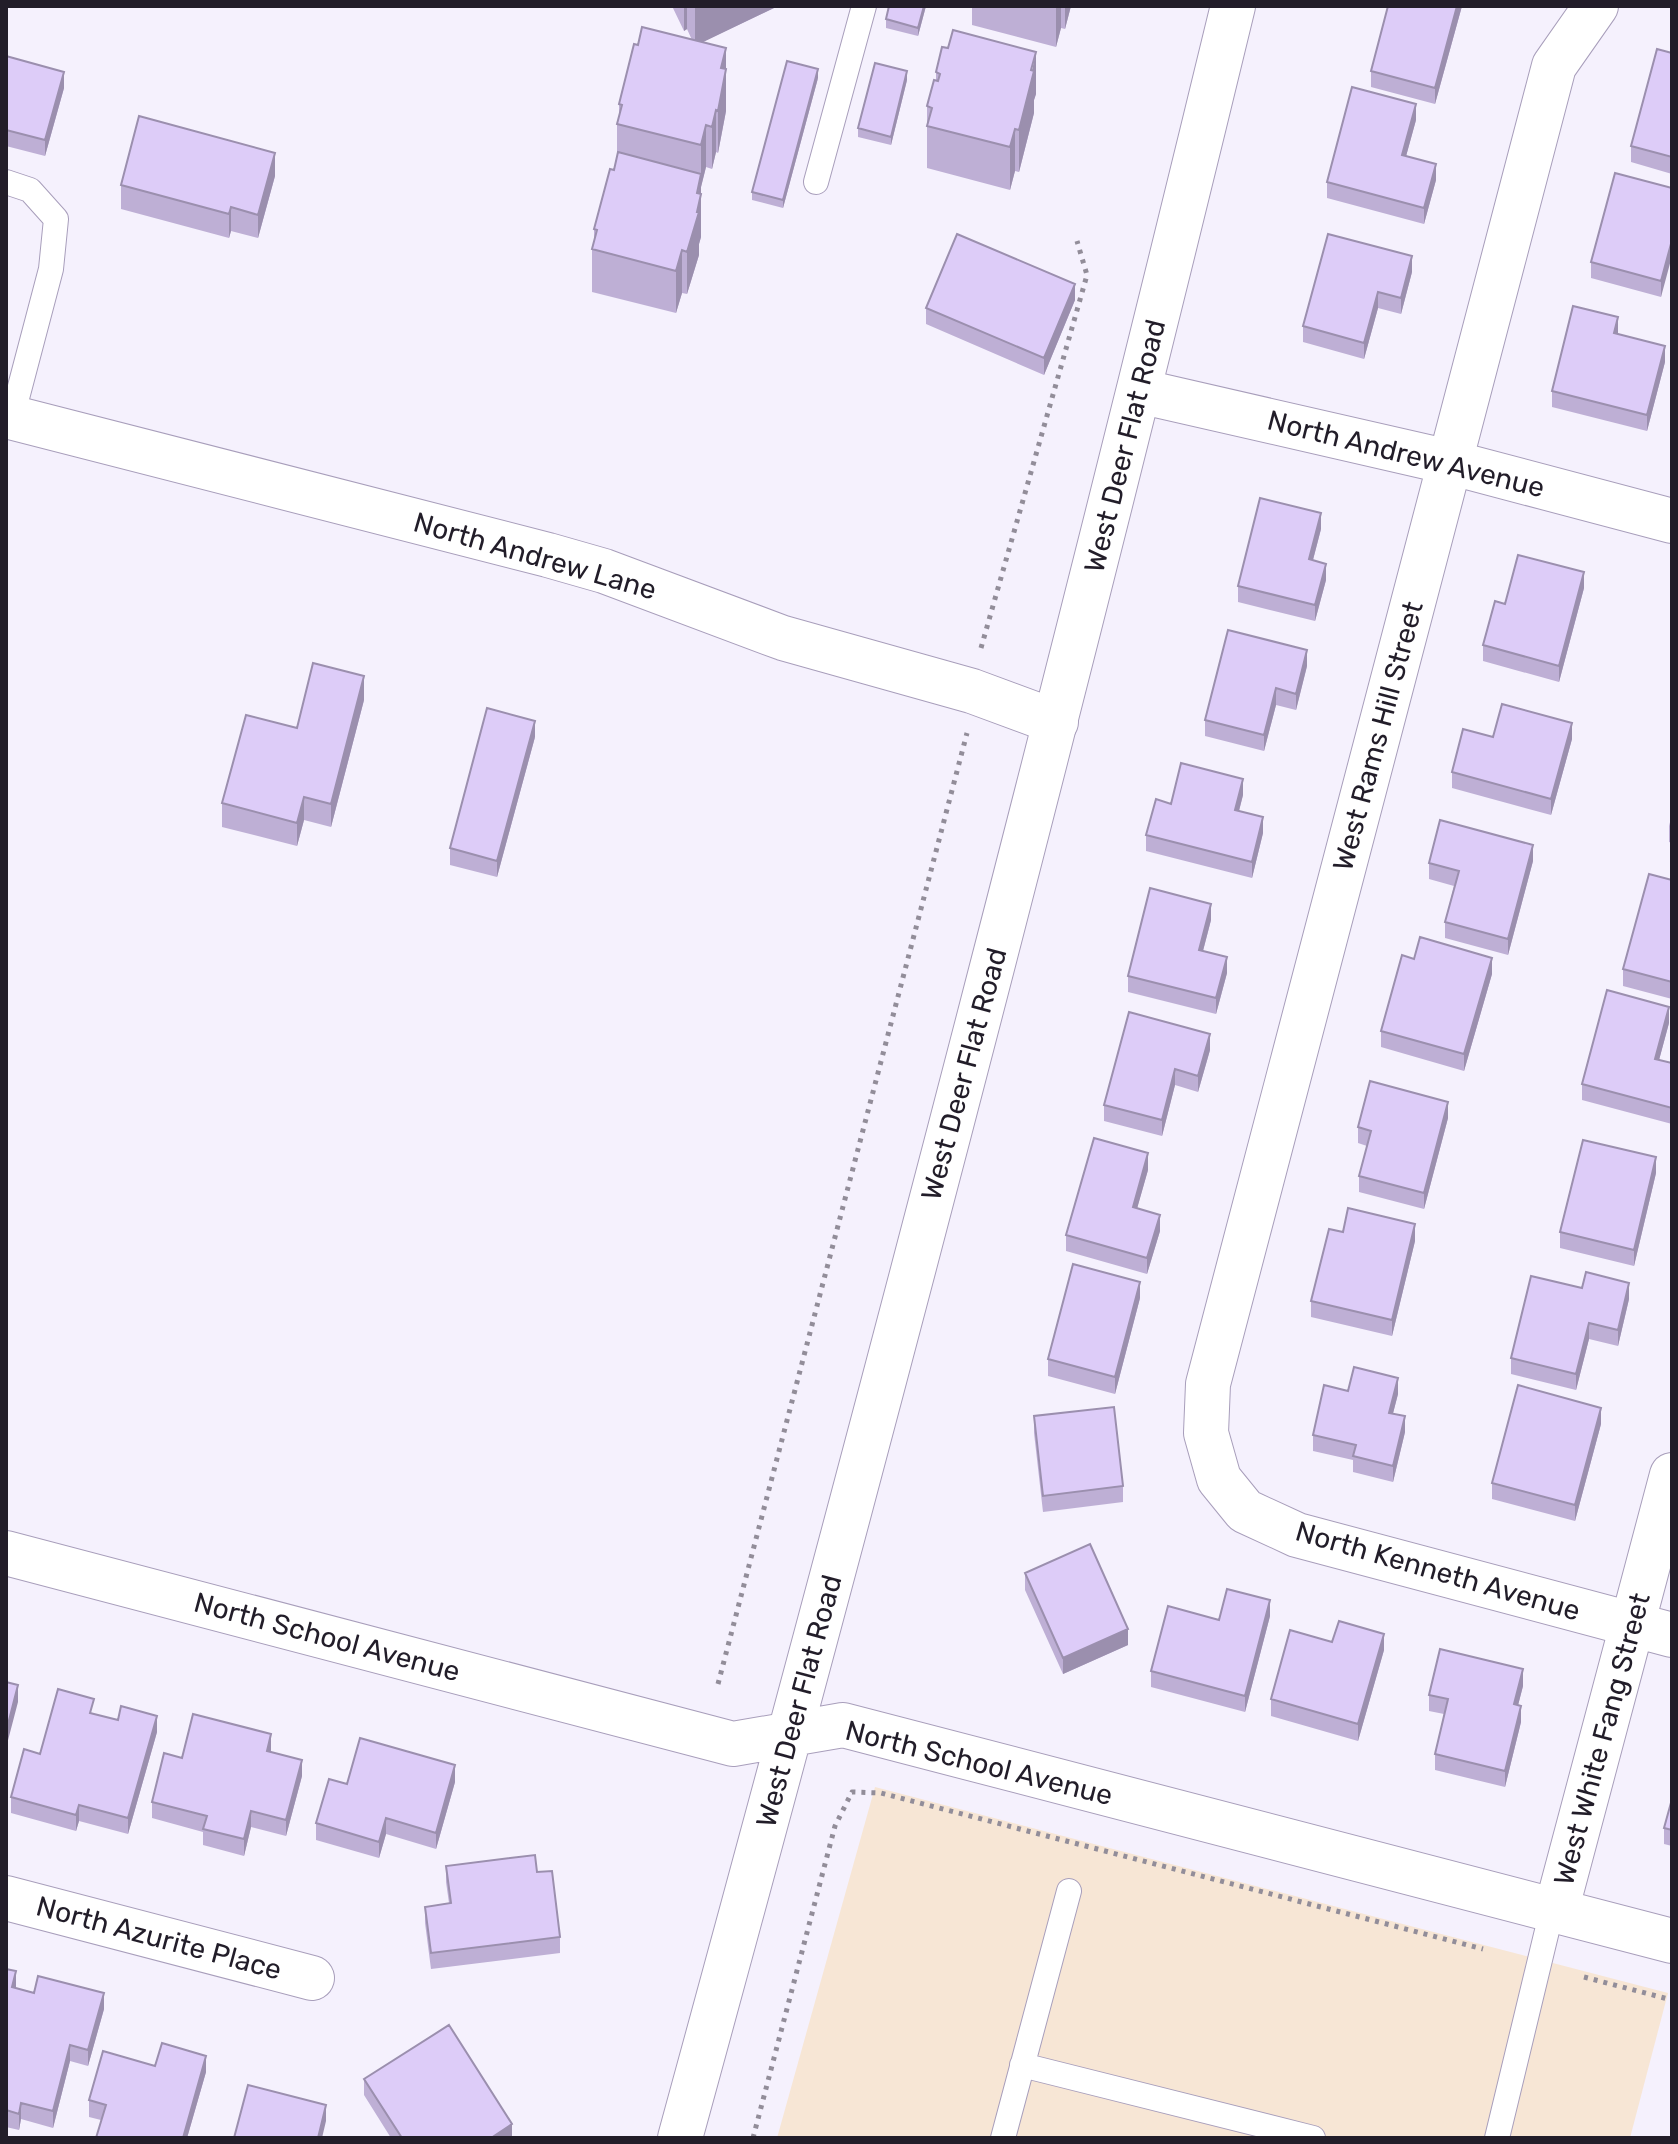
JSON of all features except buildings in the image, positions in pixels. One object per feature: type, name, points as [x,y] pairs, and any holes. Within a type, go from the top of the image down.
[{"type":"street","name":"West Deer Flat Road","points":[[680,2138],[791,1734],[1056,722],[1233,6]]},
{"type":"street","name":"West Rams Hill Street","points":[[1219,1479],[1206,1433],[1208,1384],[1554,66],[1596,6]]},
{"type":"street","name":"North Andrew Avenue","points":[[1139,391],[1449,462],[1672,521]]},
{"type":"street","name":"North Andrew Lane","points":[[9,416],[604,571],[783,638],[972,691],[1056,722]]},
{"type":"street","name":"West White Fang Street","points":[[1554,1910],[1652,1630],[1672,1475]]},
{"type":"street","name":"North Kenneth Avenue","points":[[1219,1479],[1245,1511],[1297,1535],[1652,1630]]},
{"type":"street","name":"North School Avenue","points":[[6,1553],[733,1744],[843,1725],[1672,1941]]},
{"type":"street","name":"North Azurite Place","points":[[6,1898],[312,1978]]},
{"type":"lane","points":[[816,182],[864,6]]},
{"type":"lane","points":[[6,182],[30,190],[56,219],[51,269],[9,416]]},
{"type":"lane","points":[[1003,2138],[1069,1891]]},
{"type":"lane","points":[[1497,2138],[1554,1910]]},
{"type":"lane","points":[[1022,2065],[1259,2131],[1313,2138]]},
{"type":"path","points":[[718,1684],[969,726],[974,675],[1087,275],[1077,241]]},
{"type":"path","points":[[1584,1977],[1672,2000]]},
{"type":"shaded area","points":[[875,1787],[1668,1993],[1630,2138],[777,2138]]}]
